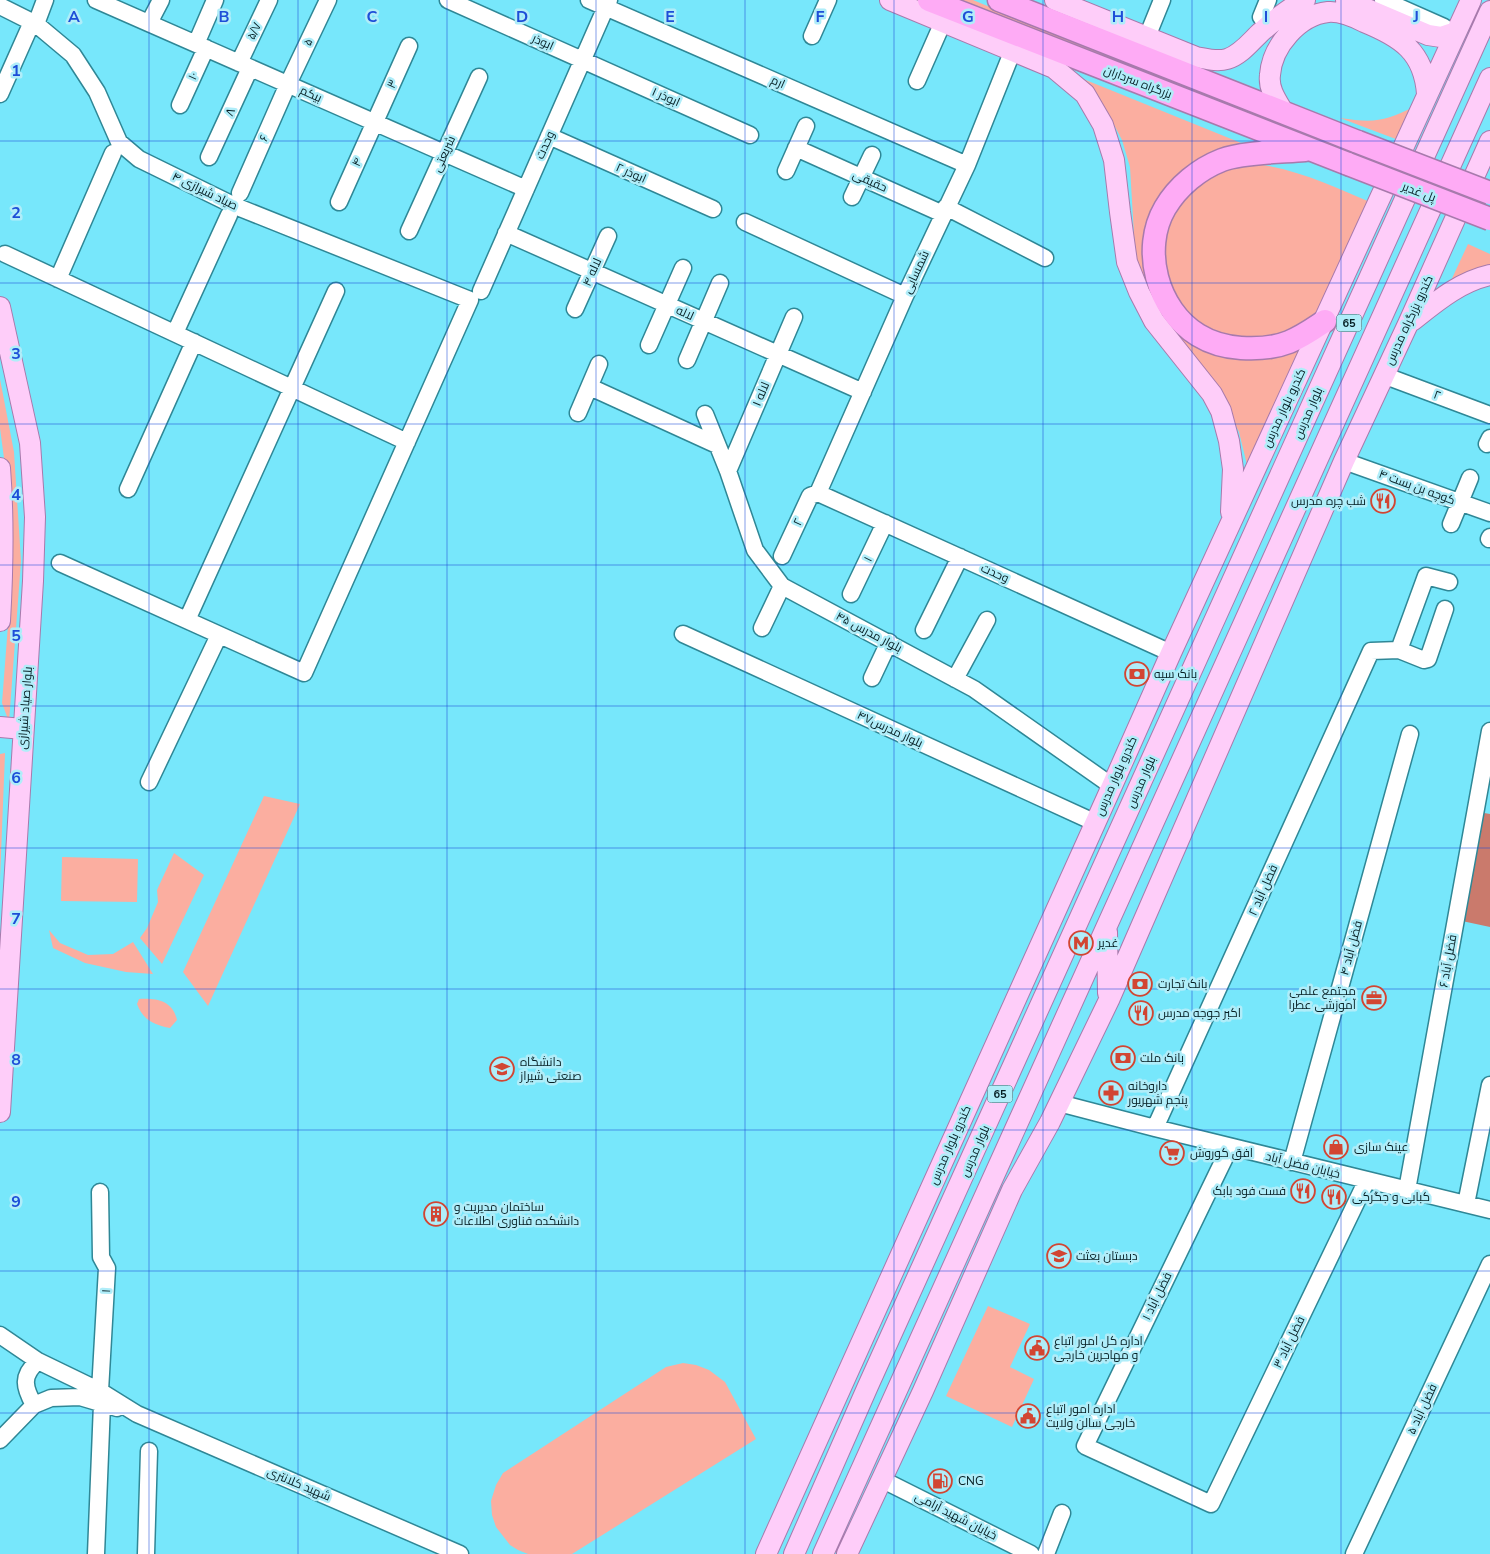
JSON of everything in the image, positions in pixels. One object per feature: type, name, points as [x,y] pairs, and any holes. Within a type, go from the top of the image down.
[{"type":"highway","name":"بزرگراه سرداران","points":[[929,0],[1348,164]]},
{"type":"highway","name":"بزرگراه سرداران","points":[[999,0],[1358,142]]},
{"type":"highway","name":"پل غدیر","points":[[1358,142],[1490,193]]},
{"type":"highway","points":[[1311,150],[1276,152],[1224,160],[1194,176],[1183,185],[1164,209],[1154,246],[1155,263],[1161,290],[1175,314],[1198,335],[1224,346],[1261,349],[1289,343],[1305,335],[1325,321]]},
{"type":"highway","name":"پل غدیر","points":[[1348,164],[1490,220]]},
{"type":"main road","points":[[890,0],[1054,68],[1085,94],[1103,125],[1114,160],[1127,262],[1139,292],[1154,321],[1212,394],[1221,411],[1229,441],[1233,469],[1231,524]]},
{"type":"main road","points":[[1055,0],[1196,57],[1213,60],[1228,58],[1241,51],[1269,26],[1296,5],[1306,0]]},
{"type":"main road","points":[[1346,0],[1428,35],[1441,37],[1478,0]]},
{"type":"main road","name":"کندرو بلوار مدرس","points":[[769,1546],[1171,653],[1325,321],[1427,94],[1453,27],[1471,0]]},
{"type":"main road","name":"بلوار مدرس","points":[[794,1554],[831,1468],[1490,11]]},
{"type":"main road","points":[[1284,113],[1271,90],[1269,75],[1274,58],[1286,36],[1300,23],[1328,12],[1349,15],[1386,31],[1409,48],[1420,62],[1426,77],[1427,94]]},
{"type":"main road","name":"65","points":[[823,1554],[1490,78]]},
{"type":"main road","name":"کندرو بزرگراه مدرس","points":[[1328,498],[1490,140]]},
{"type":"main road","points":[[1408,324],[1448,293],[1477,278],[1490,275]]},
{"type":"main road","name":"بلوار صیاد شیرازی","points":[[0,307],[30,443],[35,517],[33,581],[0,1112]]},
{"type":"main road","points":[[0,468],[4,514],[0,621]]},
{"type":"main road","points":[[1255,598],[1328,498]]},
{"type":"main road","points":[[847,1554],[923,1391],[1012,1190],[1059,1103],[1109,1000],[1328,498]]},
{"type":"main road","points":[[1208,635],[1232,647]]},
{"type":"main road","points":[[0,727],[23,729]]},
{"type":"main road","points":[[1070,879],[1093,888]]},
{"type":"main road","points":[[1106,926],[1109,1000]]},
{"type":"main road","points":[[951,1144],[972,1156]]},
{"type":"main road","points":[[979,1212],[1012,1190]]},
{"type":"main road","points":[[769,1546],[831,1468]]},
{"type":"street","points":[[0,94],[45,0]]},
{"type":"street","name":"بیکم","points":[[98,0],[526,189]]},
{"type":"street","points":[[149,23],[161,0]]},
{"type":"street","name":"۱۰","points":[[180,105],[215,0]]},
{"type":"street","name":"۵/۷","points":[[245,65],[269,0]]},
{"type":"street","name":"۵","points":[[288,84],[328,0]]},
{"type":"street","name":"ابوذر","points":[[448,0],[582,60]]},
{"type":"street","name":"ارم","points":[[589,0],[607,4],[967,165]]},
{"type":"street","points":[[812,36],[828,0]]},
{"type":"street","points":[[1147,37],[1162,0]]},
{"type":"street","points":[[1260,17],[1268,0]]},
{"type":"street","points":[[1383,0],[1453,27]]},
{"type":"street","name":"وحدت","points":[[218,635],[304,673],[407,442],[526,189],[607,4]]},
{"type":"street","name":"صیاد شیرازی ۴","points":[[0,6],[34,23],[74,55],[97,92],[119,142],[139,159],[235,206],[475,295]]},
{"type":"street","points":[[917,82],[943,22]]},
{"type":"street","name":"۳","points":[[375,122],[409,46]]},
{"type":"street","name":"شمسایی","points":[[818,493],[905,296],[967,165],[1013,50]]},
{"type":"street","name":"ابوذر ۱","points":[[582,60],[750,134]]},
{"type":"street","name":"۸","points":[[209,157],[245,65]]},
{"type":"street","name":"شریعتی","points":[[409,231],[479,77]]},
{"type":"street","name":"۶","points":[[240,193],[288,84]]},
{"type":"street","name":"۴","points":[[339,202],[375,122]]},
{"type":"street","points":[[786,171],[806,126]]},
{"type":"street","name":"ابوذر ۲","points":[[549,136],[713,209]]},
{"type":"street","name":"حقیقی","points":[[796,148],[945,211],[1045,258]]},
{"type":"street","points":[[58,278],[113,153]]},
{"type":"street","points":[[852,197],[872,155]]},
{"type":"street","points":[[175,333],[229,215]]},
{"type":"street","points":[[745,222],[905,296]]},
{"type":"street","name":"لاله","points":[[506,233],[863,392]]},
{"type":"street","name":"لاله ۴","points":[[575,309],[608,236]]},
{"type":"street","points":[[5,254],[407,442]]},
{"type":"street","points":[[649,346],[683,268]]},
{"type":"street","points":[[686,360],[720,283]]},
{"type":"street","points":[[187,620],[336,290]]},
{"type":"street","name":"لاله ۱","points":[[728,471],[794,317]]},
{"type":"street","points":[[128,489],[194,342]]},
{"type":"street","points":[[578,412],[599,364]]},
{"type":"street","name":"۲","points":[[1383,375],[1490,415]]},
{"type":"street","points":[[590,387],[717,445]]},
{"type":"street","name":"۴۵ بلوار مدرس","points":[[705,414],[728,471],[756,550],[782,586],[974,689],[1112,786]]},
{"type":"street","name":"کوچه بن بست ۴","points":[[1344,461],[1490,513]]},
{"type":"street","points":[[1451,524],[1470,478]]},
{"type":"street","name":"وحدت","points":[[818,493],[1171,653]]},
{"type":"street","name":"۲","points":[[782,556],[810,496],[818,493]]},
{"type":"street","name":"۱","points":[[851,594],[885,523]]},
{"type":"street","points":[[924,630],[960,557]]},
{"type":"street","points":[[60,563],[218,635],[149,782]]},
{"type":"street","points":[[1445,609],[1428,659],[1424,660],[1400,650],[1426,576],[1449,582]]},
{"type":"street","points":[[762,628],[782,586]]},
{"type":"street","points":[[955,679],[987,620]]},
{"type":"street","name":"بلوار مدرس۴۷","points":[[683,634],[1096,823]]},
{"type":"street","points":[[872,678],[889,642]]},
{"type":"street","name":"فضل آباد ۲","points":[[1154,1128],[1370,651],[1400,650]]},
{"type":"street","name":"فضل آباد ۴","points":[[1292,1162],[1410,734]]},
{"type":"street","name":"فضل آباد ۶","points":[[1407,1190],[1489,741]]},
{"type":"street","points":[[1466,1204],[1490,1085]]},
{"type":"street","name":"خیابان فضل آباد","points":[[1059,1103],[1230,1147],[1490,1210]]},
{"type":"street","name":"فضل آباد ۱","points":[[1210,1504],[1084,1446],[1230,1147]]},
{"type":"street","name":"فضل آباد ۳","points":[[1210,1504],[1367,1180]]},
{"type":"street","name":"۱","points":[[96,1554],[107,1268],[101,1257],[100,1192]]},
{"type":"street","name":"فضل آباد ۵","points":[[1354,1554],[1490,1264]]},
{"type":"street","points":[[0,1335],[38,1361],[101,1398]]},
{"type":"street","points":[[34,1405],[28,1394],[25,1381],[29,1368],[38,1361]]},
{"type":"street","points":[[0,1440],[34,1405],[51,1398],[101,1398]]},
{"type":"street","name":"شهید کلانتری","points":[[101,1398],[460,1554]]},
{"type":"street","points":[[146,1554],[149,1451]]},
{"type":"street","name":"خیابان شهید آرامی","points":[[881,1479],[1031,1554]]},
{"type":"street","points":[[1046,1554],[1062,1513]]},
{"type":"shaded area","points":[[952,0],[973,0],[1189,90]]},
{"type":"shaded area","points":[[1066,72],[1256,149],[1220,155],[1149,232],[1191,338],[1309,342],[1249,473],[1239,432],[1226,406],[1166,326],[1140,273],[1135,252],[1130,167],[1122,140],[1113,123]]},
{"type":"shaded area","points":[[1415,106],[1401,141],[1340,118],[1379,120]]},
{"type":"shaded area","points":[[1256,164],[1272,166],[1302,175],[1375,204],[1317,316],[1274,339],[1221,337],[1189,317],[1166,280],[1163,238],[1176,205],[1216,171]]},
{"type":"shaded area","points":[[1468,244],[1490,254],[1490,267],[1448,287]]},
{"type":"shaded area","points":[[0,379],[14,452],[21,561],[9,722],[2,703],[8,625],[11,511],[0,428]]},
{"type":"shaded area","points":[[0,754],[5,754],[0,879]]},
{"type":"shaded area","points":[[264,796],[300,804],[208,1006],[183,972]]},
{"type":"shaded area","points":[[1484,813],[1490,814],[1490,927],[1462,921]]},
{"type":"shaded area","points":[[174,853],[204,875],[162,964],[140,938],[147,928],[158,902],[157,890]]},
{"type":"shaded area","points":[[62,857],[138,859],[137,902],[61,901]]},
{"type":"shaded area","points":[[49,930],[60,943],[88,955],[113,954],[133,942],[153,974],[126,972],[85,963],[53,948]]},
{"type":"shaded area","points":[[139,999],[152,999],[163,1002],[172,1009],[177,1020],[170,1028],[150,1021],[139,1010],[137,1004]]},
{"type":"shaded area","points":[[988,1306],[1030,1324],[1010,1367],[1034,1379],[1012,1427],[946,1396]]},
{"type":"shaded area","points":[[683,1363],[709,1370],[725,1382],[756,1439],[572,1554],[528,1554],[510,1545],[496,1527],[492,1515],[491,1501],[496,1485],[503,1473],[666,1367]]},
{"type":"place","name":"شب چره مدرس","points":[[1383,501]]},
{"type":"place","name":"بانک سپه","points":[[1137,674]]},
{"type":"place","name":"غدیر","points":[[1081,943]]},
{"type":"place","name":"بانک تجارت","points":[[1140,984]]},
{"type":"place","name":"مجتمع علمی آموزشی عطرا","points":[[1374,998]]},
{"type":"place","name":"اکبر جوجه مدرس","points":[[1141,1013]]},
{"type":"place","name":"بانک ملت","points":[[1123,1058]]},
{"type":"place","name":"دانشگاه صنعتی شیراز","points":[[502,1069]]},
{"type":"place","name":"داروخانه پنجم شهریور","points":[[1111,1093]]},
{"type":"place","name":"عینک سازی","points":[[1336,1147]]},
{"type":"place","name":"افق کوروش","points":[[1172,1153]]},
{"type":"place","name":"فست فود بابک","points":[[1303,1191]]},
{"type":"place","name":"کبابی و جگرکی","points":[[1334,1197]]},
{"type":"place","name":"ساختمان مدیریت و دانشکده فناوری اطلاعات","points":[[436,1214]]},
{"type":"place","name":"دبستان بعثت","points":[[1059,1256]]},
{"type":"place","name":"اداره کل امور اتباع و مهاجرین خارجی","points":[[1037,1348]]},
{"type":"place","name":"اداره امور اتباع خارجی سالن ولایت","points":[[1028,1416]]},
{"type":"place","name":"CNG","points":[[940,1481]]}]
